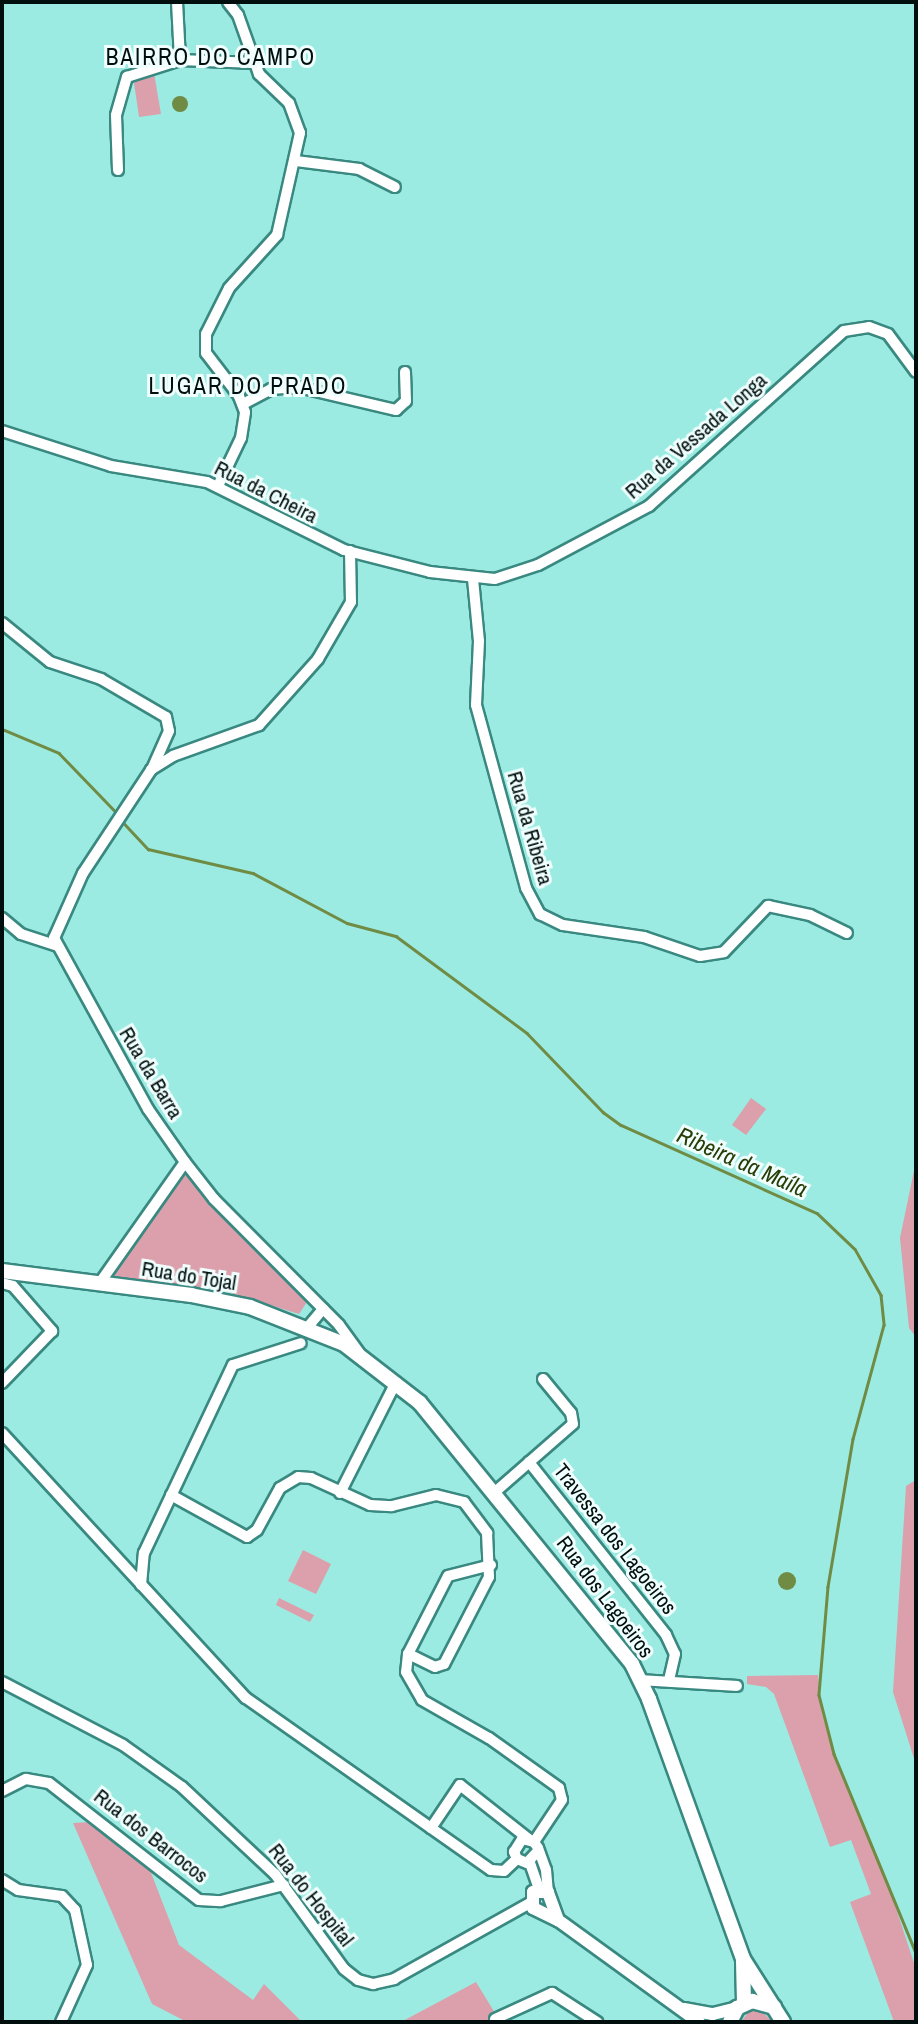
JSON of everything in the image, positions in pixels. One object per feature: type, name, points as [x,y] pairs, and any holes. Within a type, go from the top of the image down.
[{"type":"main road","name":"Rua do Tojal","points":[[2,1271],[229,1302],[311,1329],[361,1355]]},
{"type":"main road","name":"Rua dos Lagoeiros","points":[[361,1355],[396,1382],[435,1418],[622,1649],[640,1680],[743,1959],[782,2017]]},
{"type":"main road","name":"Rua dos Lagoeiros","points":[[741,2006],[743,1959]]},
{"type":"main road","points":[[730,2022],[741,2006],[760,2001],[782,2017]]},
{"type":"street","points":[[177,2],[180,60]]},
{"type":"street","points":[[218,486],[241,438],[243,404],[206,353],[206,334],[229,288],[277,235],[296,161],[298,118],[255,64],[228,2]]},
{"type":"street","points":[[118,170],[116,116],[123,82],[130,75],[180,60],[255,64]]},
{"type":"street","points":[[296,161],[359,169],[395,187]]},
{"type":"street","name":"Rua da Vessada Longa","points":[[473,579],[500,579],[526,571],[649,506],[844,331],[869,327],[888,334],[916,372]]},
{"type":"street","points":[[243,404],[263,391],[298,387],[396,410],[406,401],[405,372]]},
{"type":"street","name":"Rua da Cheira","points":[[2,431],[111,466],[187,476],[218,486],[350,551],[473,579]]},
{"type":"street","points":[[151,770],[173,757],[252,729],[274,712],[318,659],[348,609],[352,588],[350,551]]},
{"type":"street","name":"Rua da Ribeira","points":[[473,579],[479,641],[476,705],[526,888],[540,914],[563,925],[635,934],[703,956],[726,951],[768,906],[806,914],[847,933]]},
{"type":"street","points":[[2,623],[50,662],[109,682],[163,715],[169,731],[151,770],[122,811],[59,924],[57,946],[21,934],[2,918]]},
{"type":"street","name":"Rua da Barra","points":[[57,946],[148,1110],[185,1162],[214,1199],[326,1312],[361,1355]]},
{"type":"street","points":[[99,1284],[185,1162]]},
{"type":"street","points":[[2,1283],[13,1286],[52,1331],[2,1382]]},
{"type":"street","points":[[311,1329],[326,1312]]},
{"type":"street","points":[[141,1585],[142,1556],[233,1364],[301,1343]]},
{"type":"street","name":"Travessa dos Lagoeiros","points":[[495,1492],[573,1421],[543,1379]]},
{"type":"street","points":[[340,1493],[396,1382]]},
{"type":"street","points":[[2,1433],[246,1698],[495,1872],[504,1871],[517,1859]]},
{"type":"street","name":"Travessa dos Lagoeiros","points":[[529,1462],[666,1635],[676,1659],[669,1681]]},
{"type":"street","points":[[171,1495],[247,1537],[256,1533],[280,1488],[291,1479],[311,1478],[340,1493],[382,1506],[436,1495],[460,1499],[484,1526],[491,1565],[488,1580],[444,1664],[435,1667],[408,1654]]},
{"type":"street","points":[[491,1565],[447,1576],[408,1654],[409,1680],[422,1700],[489,1738],[559,1788],[562,1800],[534,1844],[530,1863],[541,1900],[558,1920],[699,2022]]},
{"type":"street","points":[[640,1680],[737,1686]]},
{"type":"street","name":"Rua do Hospital","points":[[2,1682],[116,1741],[164,1773],[284,1885],[347,1972],[373,1984],[400,1976],[541,1900]]},
{"type":"street","name":"Rua dos Barrocos","points":[[2,1791],[26,1779],[49,1783],[199,1900],[227,1900],[284,1885]]},
{"type":"street","points":[[431,1828],[460,1786],[534,1844],[541,1900]]},
{"type":"street","points":[[517,1859],[516,1844],[534,1844]]},
{"type":"street","points":[[517,1859],[530,1863]]},
{"type":"street","points":[[2,1880],[18,1890],[62,1896],[75,1910],[87,1965],[61,2022]]},
{"type":"street","points":[[495,2019],[552,1993],[597,2022]]},
{"type":"street","points":[[681,2008],[713,2014],[741,2006]]},
{"type":"shaded area","points":[[154,73],[161,114],[139,117],[133,76]]},
{"type":"shaded area","points":[[180,96],[188,104],[180,112],[172,104]]},
{"type":"shaded area","points":[[751,1098],[766,1109],[746,1135],[732,1125]]},
{"type":"shaded area","points":[[916,1161],[916,1337],[909,1328],[900,1238]]},
{"type":"shaded area","points":[[185,1170],[212,1205],[307,1302],[299,1314],[221,1290],[110,1276]]},
{"type":"shaded area","points":[[916,1480],[916,1765],[893,1692],[906,1486]]},
{"type":"shaded area","points":[[303,1550],[331,1564],[316,1594],[288,1581]]},
{"type":"shaded area","points":[[783,1572],[791,1572],[796,1581],[794,1588],[783,1590],[778,1585],[778,1577]]},
{"type":"shaded area","points":[[279,1598],[314,1615],[310,1622],[276,1605]]},
{"type":"shaded area","points":[[818,1675],[822,1714],[834,1754],[884,1872],[916,1969],[916,2022],[894,2022],[850,1902],[871,1894],[851,1840],[830,1847],[774,1694],[766,1687],[747,1684],[747,1676]]},
{"type":"shaded area","points":[[91,1822],[150,1870],[179,1945],[253,2000],[264,1984],[302,2022],[187,2022],[152,2004],[73,1823]]},
{"type":"shaded area","points":[[476,1982],[495,2013],[495,2022],[401,2022]]},
{"type":"shaded area","points":[[759,2009],[773,2022],[741,2022],[749,2011]]},
{"type":"waterway","name":"Ribeira da Maíla","points":[[2,729],[59,753],[118,814]]},
{"type":"waterway","name":"Ribeira da Maíla","points":[[121,820],[148,849],[253,873],[347,923],[396,936],[527,1033],[603,1112],[621,1125],[817,1213],[855,1249],[881,1295],[884,1325],[853,1439],[828,1587],[819,1695],[834,1754],[916,1953]]},
{"type":"district","name":"BAIRRO DO CAMPO","points":[[211,57]]},
{"type":"district","name":"LUGAR DO PRADO","points":[[248,386]]}]
